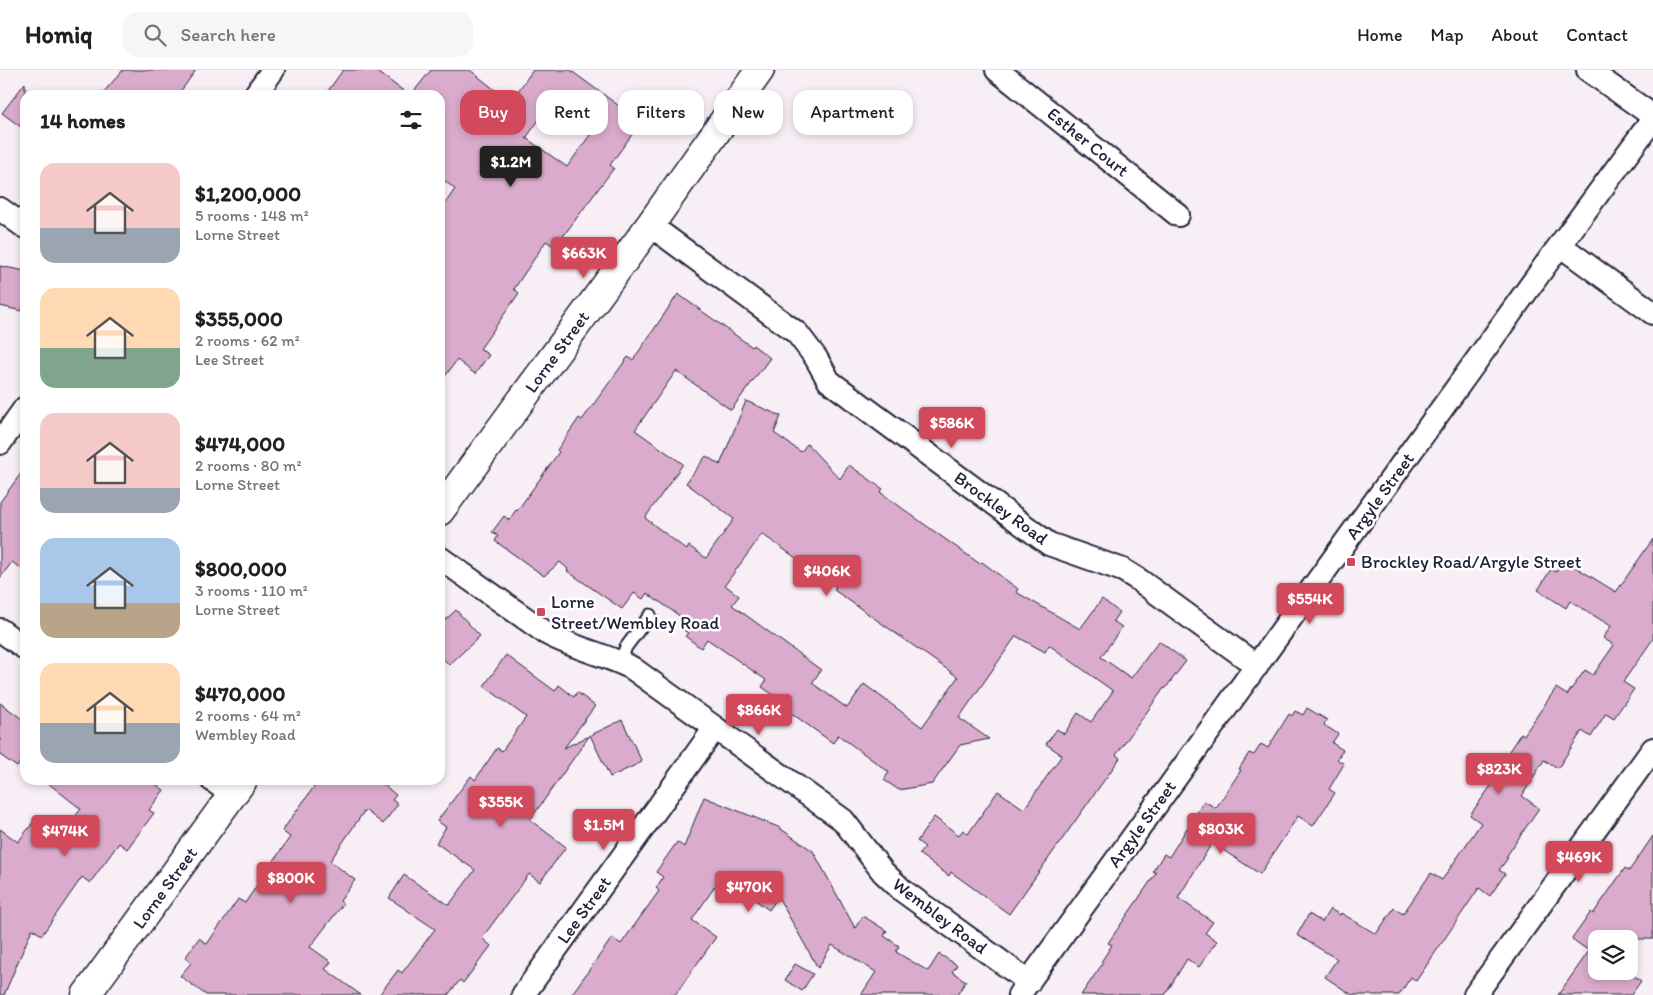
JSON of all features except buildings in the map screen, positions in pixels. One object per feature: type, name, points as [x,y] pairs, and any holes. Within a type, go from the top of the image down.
[{"type":"street","points":[[259,90],[273,70]]},
{"type":"street","name":"Lorne Street","points":[[445,504],[650,225],[760,70]]},
{"type":"street","name":"Esther Court","points":[[997,70],[1178,215]]},
{"type":"street","points":[[1588,70],[1653,118]]},
{"type":"street","name":"Argyle Street","points":[[1024,988],[1653,118]]},
{"type":"street","points":[[0,209],[20,223]]},
{"type":"street","name":"Brockley Road","points":[[650,225],[797,333],[816,358],[829,381],[1049,544],[1124,570],[1257,666]]},
{"type":"street","points":[[1561,246],[1653,313]]},
{"type":"street","points":[[0,442],[20,415]]},
{"type":"street","name":"Wembley Road","points":[[445,562],[546,633],[564,643],[632,668],[843,820],[883,872],[903,891],[1024,988]]},
{"type":"street","points":[[0,630],[20,644]]},
{"type":"street","name":"Lee Street","points":[[523,995],[715,728]]},
{"type":"street","points":[[1475,995],[1653,749]]},
{"type":"street","name":"Lorne Street","points":[[86,995],[229,785]]},
{"type":"lane","points":[[620,662],[626,647],[650,615]]},
{"type":"place","name":"Brockley Road/Argyle Street","points":[[1351,562]]},
{"type":"place","name":"Lorne Street/Wembley Road","points":[[541,612]]}]
